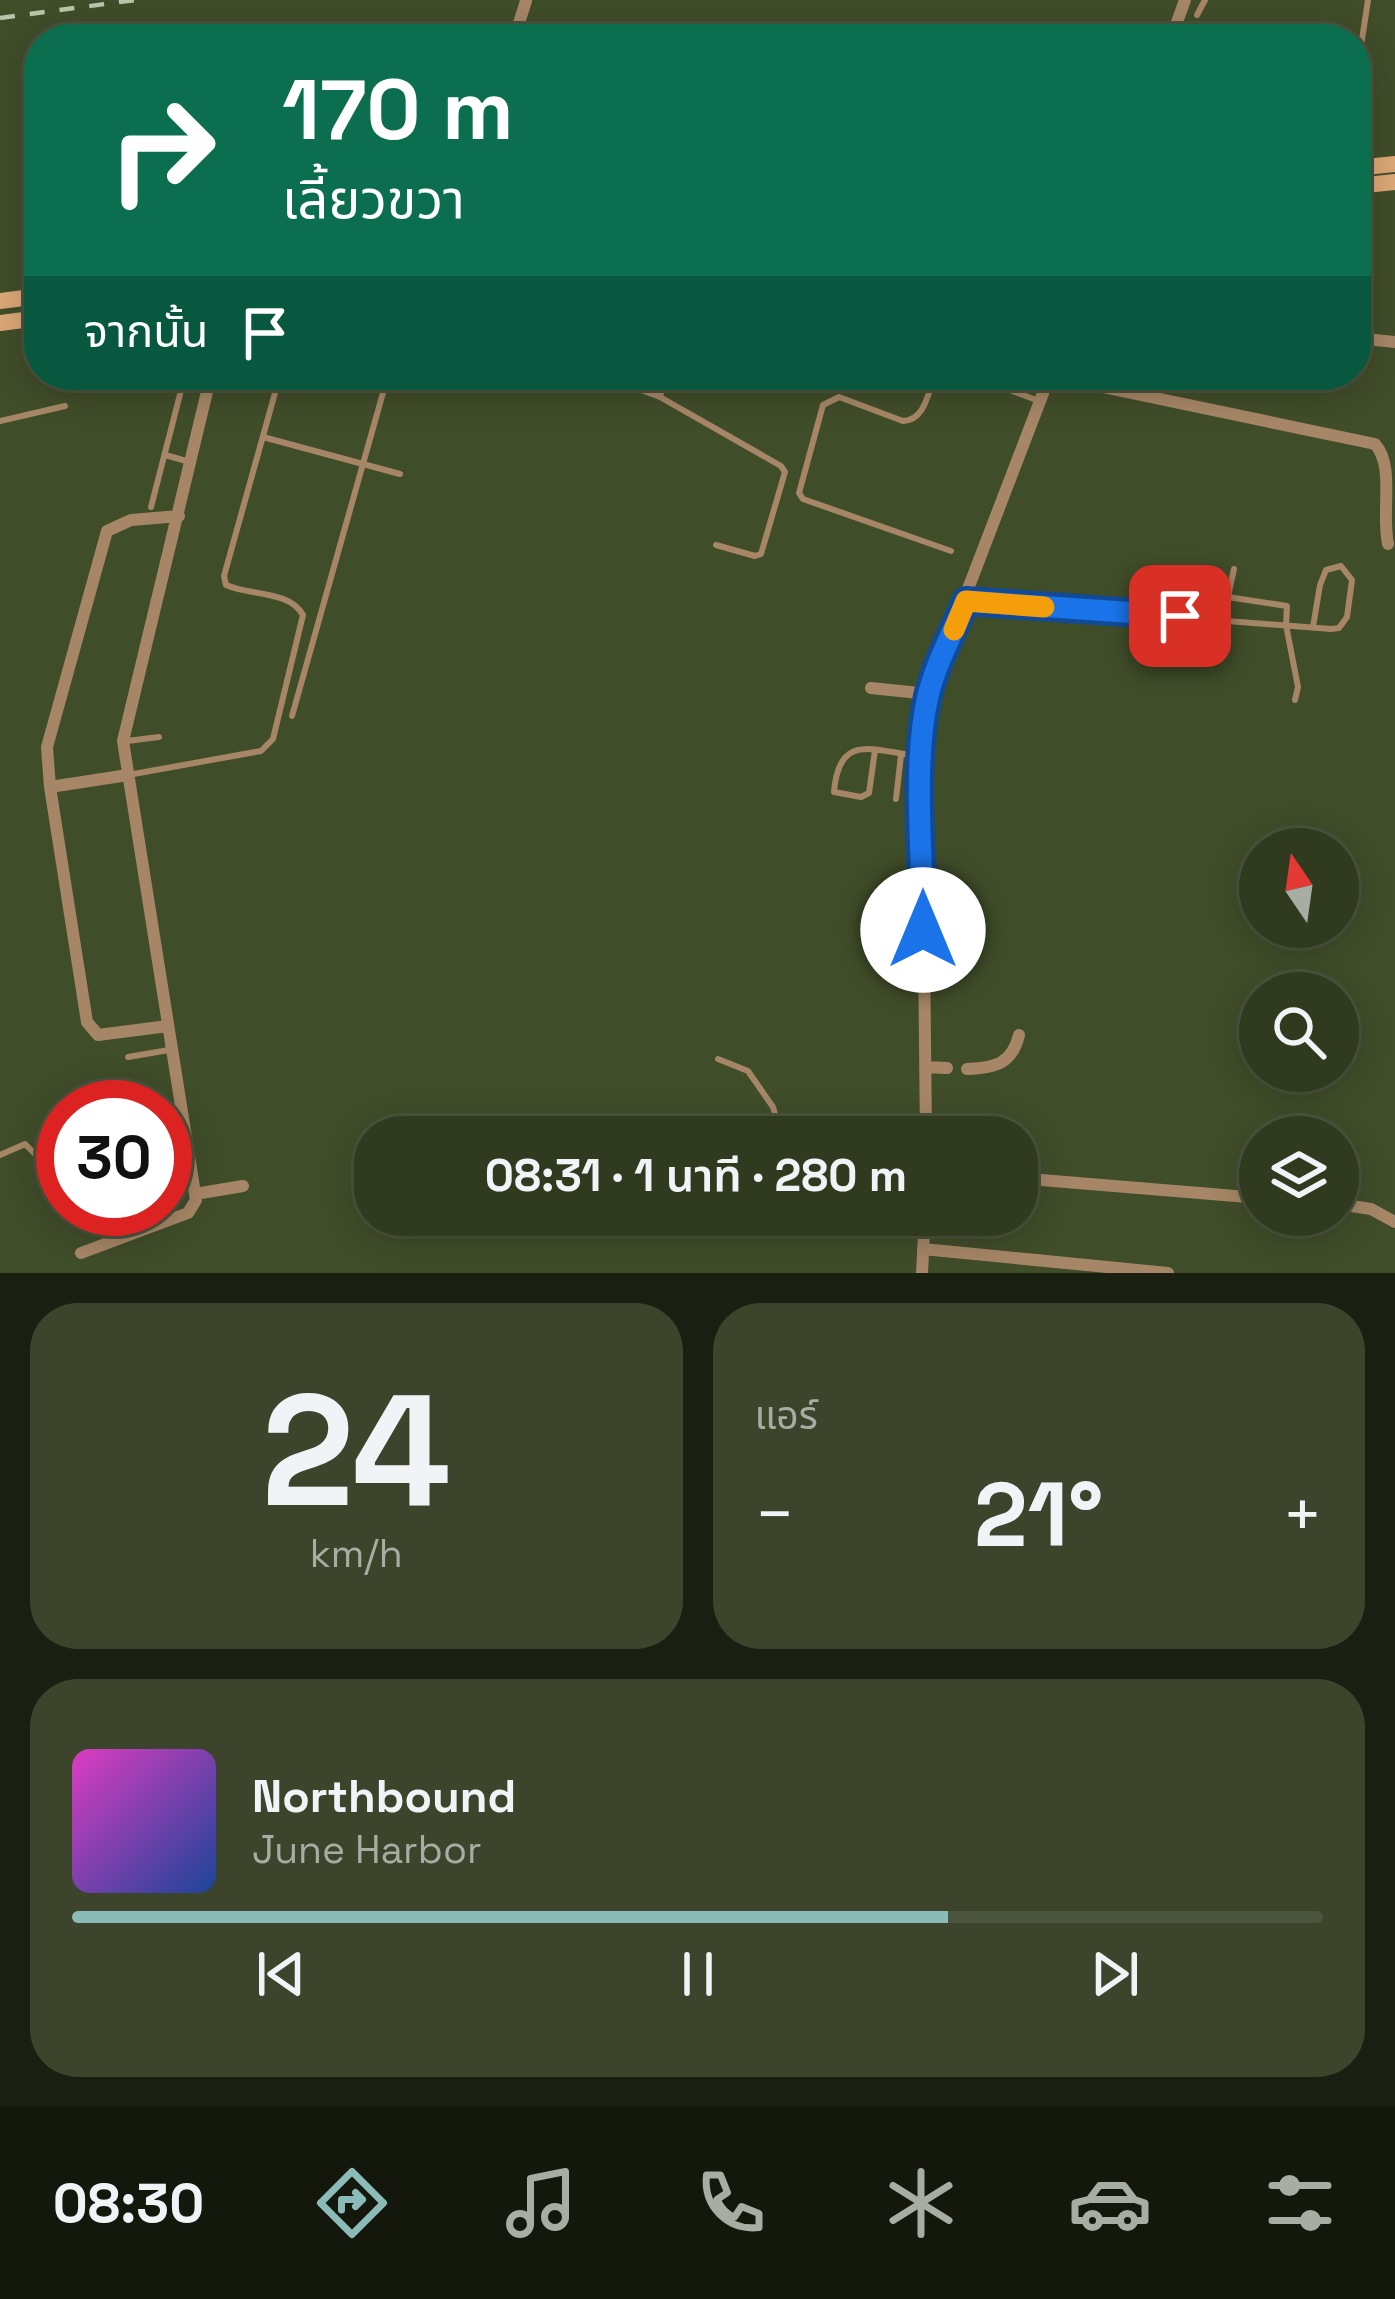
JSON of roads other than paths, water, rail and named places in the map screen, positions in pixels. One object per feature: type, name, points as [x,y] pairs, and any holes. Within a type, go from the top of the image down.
[{"type":"street","points":[[81,1253],[194,1208],[123,741],[208,390]]},
{"type":"street","points":[[926,1116],[922,756],[928,694],[1045,390]]},
{"type":"street","points":[[1117,390],[1376,444],[1392,461],[1388,544]]},
{"type":"street","points":[[168,1026],[98,1035],[87,1022],[47,748],[107,531],[131,520],[178,516]]},
{"type":"street","points":[[871,688],[928,694]]},
{"type":"street","points":[[50,788],[128,775]]},
{"type":"street","points":[[967,1069],[1006,1061],[1015,1052],[1019,1035]]},
{"type":"street","points":[[925,1067],[947,1068]]},
{"type":"street","points":[[1038,1180],[1239,1196]]},
{"type":"street","points":[[195,1194],[244,1186]]},
{"type":"street","points":[[1359,1207],[1395,1222]]},
{"type":"street","points":[[922,1273],[924,1236]]},
{"type":"street","points":[[923,1249],[1168,1273]]},
{"type":"lane","points":[[1197,15],[1204,0]]},
{"type":"lane","points":[[151,507],[181,390]]},
{"type":"lane","points":[[128,775],[261,751],[272,740],[303,615],[298,606],[281,598],[226,585],[224,576],[276,390]]},
{"type":"lane","points":[[292,716],[384,390]]},
{"type":"lane","points":[[641,390],[785,472],[761,554],[716,545]]},
{"type":"lane","points":[[660,397],[662,390]]},
{"type":"lane","points":[[929,390],[919,416],[902,421],[830,399],[823,405],[799,493],[803,499],[951,551]]},
{"type":"lane","points":[[1009,390],[1040,402]]},
{"type":"lane","points":[[0,421],[64,406]]},
{"type":"lane","points":[[263,437],[400,474]]},
{"type":"lane","points":[[165,455],[191,462]]},
{"type":"lane","points":[[966,601],[1313,627],[1339,628],[1344,625],[1352,580],[1341,566],[1326,570],[1322,578],[1313,627]]},
{"type":"lane","points":[[1223,620],[1234,569]]},
{"type":"lane","points":[[1228,597],[1282,603],[1288,610],[1286,625],[1297,672],[1295,700]]},
{"type":"lane","points":[[123,741],[159,736]]},
{"type":"lane","points":[[875,750],[869,793],[861,797],[834,792],[842,758],[853,750],[875,750],[922,756]]},
{"type":"lane","points":[[896,799],[901,754]]},
{"type":"lane","points":[[128,1057],[172,1049]]},
{"type":"lane","points":[[718,1059],[748,1071],[776,1116]]},
{"type":"lane","points":[[0,1156],[25,1144],[35,1154]]},
{"type":"railway","points":[[0,18],[135,0]]}]
